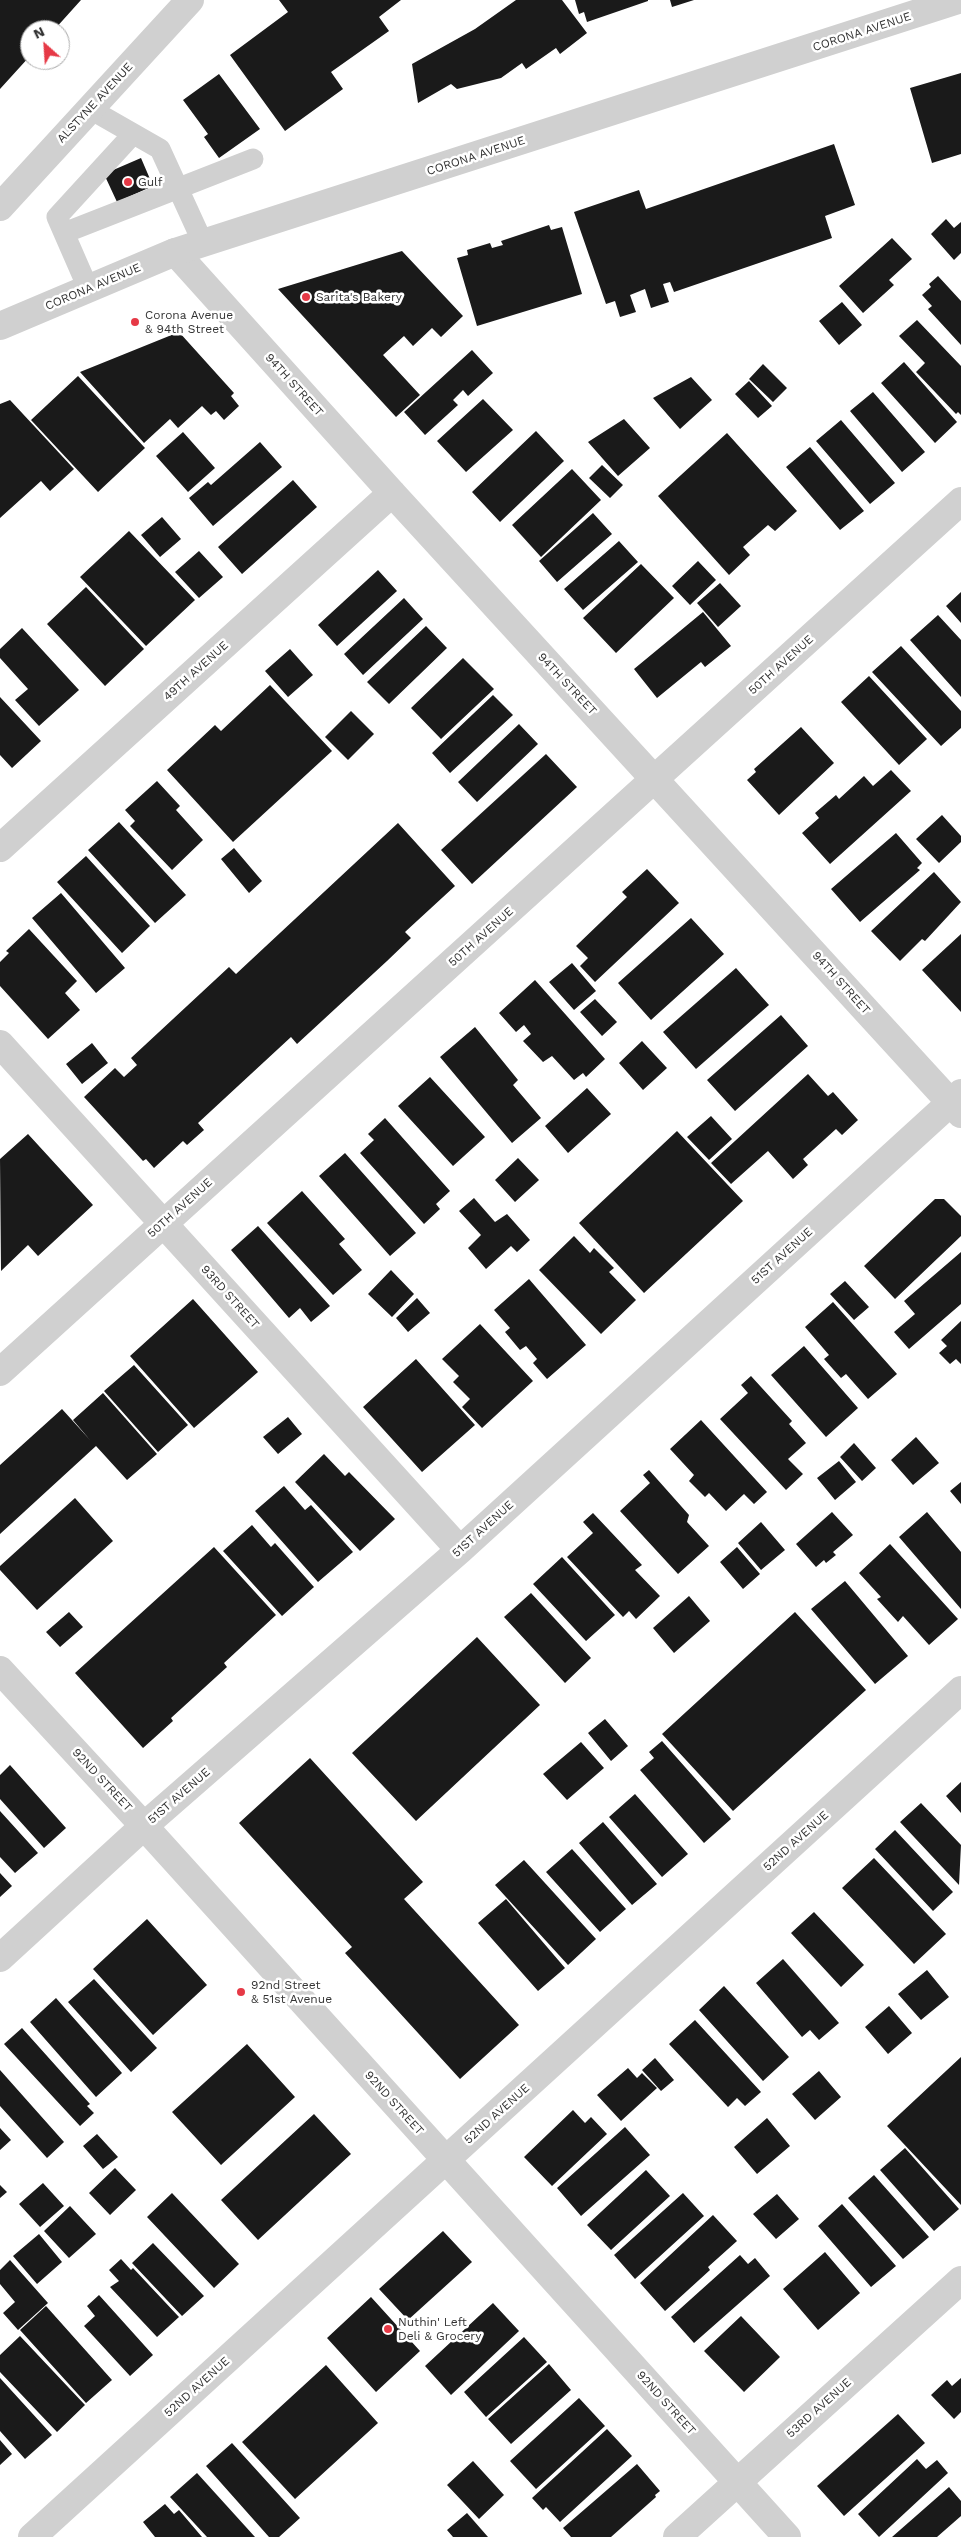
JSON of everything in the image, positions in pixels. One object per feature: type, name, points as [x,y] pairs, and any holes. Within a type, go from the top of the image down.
[{"type":"street","name":"ALSTYNE AVENUE","points":[[0,207],[190,0]]},
{"type":"street","name":"CORONA AVENUE","points":[[1,323],[175,252],[958,0]]},
{"type":"street","name":"94TH STREET","points":[[175,252],[392,493],[656,780],[958,1103]]},
{"type":"street","name":"49TH AVENUE","points":[[0,848],[392,493]]},
{"type":"street","name":"50TH AVENUE","points":[[0,1372],[656,780],[961,501]]},
{"type":"street","name":"93RD STREET","points":[[0,1044],[460,1550]]},
{"type":"street","name":"51ST AVENUE","points":[[0,1958],[144,1826],[460,1550],[958,1103]]},
{"type":"street","name":"92ND STREET","points":[[0,1670],[144,1826],[787,2537]]},
{"type":"street","name":"52ND AVENUE","points":[[32,2537],[961,1690]]},
{"type":"street","name":"53RD AVENUE","points":[[677,2537],[961,2280]]},
{"type":"lane","points":[[90,109],[160,150],[203,243]]},
{"type":"lane","points":[[88,288],[57,217],[133,134]]},
{"type":"lane","points":[[64,233],[253,159]]},
{"type":"building","points":[[0,0],[81,0],[63,20],[20,20],[20,67],[0,89]]},
{"type":"building","points":[[279,0],[401,0],[379,17],[389,31],[331,72],[343,89],[285,131],[230,55],[288,12]]},
{"type":"building","points":[[516,0],[562,0],[587,33],[560,54],[556,48],[526,69],[522,63],[501,78],[457,89],[451,84],[418,103],[412,64],[475,29]]},
{"type":"building","points":[[575,0],[648,1],[587,22],[584,12],[579,14]]},
{"type":"building","points":[[670,0],[694,0],[672,7]]},
{"type":"building","points":[[961,73],[961,154],[932,163],[910,88]]},
{"type":"building","points":[[219,74],[260,129],[219,158],[204,137],[208,134],[183,100]]},
{"type":"building","points":[[834,144],[855,205],[825,216],[832,238],[674,292],[670,282],[663,284],[669,302],[651,308],[645,289],[630,295],[636,312],[620,317],[615,301],[606,304],[574,212],[639,190],[646,209]]},
{"type":"building","points":[[141,158],[153,186],[117,202],[104,174]]},
{"type":"building","points":[[946,219],[954,228],[961,222],[961,253],[954,260],[931,234]]},
{"type":"building","points":[[549,225],[551,230],[562,227],[582,294],[477,326],[457,258],[468,255],[467,250],[490,243],[492,248],[503,245],[501,241]]},
{"type":"building","points":[[892,238],[912,259],[889,280],[894,285],[863,313],[839,286]]},
{"type":"building","points":[[402,251],[463,316],[441,337],[432,328],[413,346],[404,336],[383,355],[420,395],[396,417],[278,289]]},
{"type":"building","points":[[938,276],[961,301],[961,345],[928,309],[932,306],[922,295],[931,287],[929,284]]},
{"type":"building","points":[[842,302],[862,325],[839,345],[819,321]]},
{"type":"building","points":[[917,320],[961,366],[961,415],[958,412],[956,414],[916,372],[925,363],[899,336]]},
{"type":"building","points":[[179,332],[234,393],[231,396],[239,406],[224,420],[216,411],[211,415],[202,406],[178,428],[170,419],[144,443],[80,372]]},
{"type":"building","points":[[472,350],[493,373],[468,396],[463,390],[453,400],[458,405],[425,435],[404,412]]},
{"type":"building","points":[[904,362],[957,422],[935,443],[881,383]]},
{"type":"building","points":[[763,364],[787,388],[773,402],[749,379]]},
{"type":"building","points":[[78,376],[145,448],[98,492],[31,420]]},
{"type":"building","points":[[691,377],[712,400],[680,429],[653,398]]},
{"type":"building","points":[[749,381],[772,406],[758,418],[735,394]]},
{"type":"building","points":[[873,392],[925,452],[902,472],[850,411]]},
{"type":"building","points":[[483,399],[513,430],[466,472],[437,441]]},
{"type":"building","points":[[10,400],[74,469],[50,491],[41,481],[0,518],[0,404]]},
{"type":"building","points":[[624,419],[650,448],[618,476],[588,442]]},
{"type":"building","points":[[841,420],[895,483],[870,504],[816,441]]},
{"type":"building","points":[[536,431],[564,461],[500,522],[472,492]]},
{"type":"building","points":[[183,432],[215,468],[188,492],[156,456]]},
{"type":"building","points":[[727,433],[797,511],[775,531],[768,525],[743,547],[750,555],[729,575],[658,496]]},
{"type":"building","points":[[260,442],[282,467],[213,526],[189,498],[208,482],[211,485]]},
{"type":"building","points":[[810,447],[864,511],[840,530],[786,467]]},
{"type":"building","points":[[602,465],[623,485],[610,498],[589,478]]},
{"type":"building","points":[[572,469],[601,500],[541,557],[512,525]]},
{"type":"building","points":[[293,480],[317,507],[242,574],[218,547]]},
{"type":"building","points":[[593,513],[612,534],[557,582],[539,561]]},
{"type":"building","points":[[162,517],[181,539],[160,557],[141,535]]},
{"type":"building","points":[[129,531],[195,600],[146,646],[80,577]]},
{"type":"building","points":[[619,541],[638,562],[583,610],[564,589]]},
{"type":"building","points":[[199,551],[223,577],[199,598],[175,572]]},
{"type":"building","points":[[698,561],[716,580],[690,605],[672,586]]},
{"type":"building","points":[[641,564],[674,598],[616,653],[583,618]]},
{"type":"building","points":[[378,570],[397,591],[337,646],[318,625]]},
{"type":"building","points":[[720,583],[741,606],[718,627],[697,603]]},
{"type":"building","points":[[86,587],[144,649],[105,686],[47,624]]},
{"type":"building","points":[[961,592],[961,623],[946,606]]},
{"type":"building","points":[[404,598],[423,619],[363,675],[344,654]]},
{"type":"building","points":[[703,612],[731,646],[705,667],[701,662],[657,698],[634,669]]},
{"type":"building","points":[[938,615],[961,640],[961,697],[910,640]]},
{"type":"building","points":[[426,626],[447,648],[389,704],[367,682]]},
{"type":"building","points":[[22,628],[79,690],[39,726],[15,700],[28,689],[0,658],[0,649]]},
{"type":"building","points":[[901,646],[961,711],[961,728],[941,746],[872,672]]},
{"type":"building","points":[[290,649],[313,675],[288,697],[265,671]]},
{"type":"building","points":[[463,658],[494,689],[441,739],[411,708]]},
{"type":"building","points":[[869,676],[927,739],[899,765],[841,702]]},
{"type":"building","points":[[270,685],[332,751],[233,842],[167,770],[215,725],[221,731]]},
{"type":"building","points":[[493,695],[513,715],[450,773],[432,753]]},
{"type":"building","points":[[0,697],[41,741],[12,768],[0,755]]},
{"type":"building","points":[[351,711],[374,734],[348,760],[325,737]]},
{"type":"building","points":[[519,724],[538,744],[477,802],[458,782]]},
{"type":"building","points":[[801,727],[834,763],[779,815],[747,780],[756,772],[754,769]]},
{"type":"building","points":[[546,754],[577,787],[472,884],[441,850]]},
{"type":"building","points":[[891,770],[911,791],[830,864],[802,833],[819,818],[815,813],[836,795],[839,799],[864,776],[873,786]]},
{"type":"building","points":[[157,781],[180,806],[176,810],[203,840],[172,870],[130,826],[135,821],[125,810]]},
{"type":"building","points":[[942,815],[961,836],[961,842],[939,863],[916,839]]},
{"type":"building","points":[[119,822],[186,895],[155,923],[88,850]]},
{"type":"building","points":[[398,823],[455,886],[405,932],[411,938],[297,1044],[291,1037],[198,1123],[204,1130],[187,1145],[183,1141],[154,1168],[146,1159],[143,1161],[84,1097],[115,1068],[124,1077],[137,1065],[131,1058],[229,967],[236,974]]},
{"type":"building","points":[[896,833],[922,863],[917,868],[920,870],[860,922],[831,889]]},
{"type":"building","points":[[234,848],[262,881],[249,893],[221,859]]},
{"type":"building","points":[[86,856],[150,926],[122,953],[57,882]]},
{"type":"building","points":[[647,869],[679,903],[595,982],[580,966],[588,958],[576,946],[627,897],[622,892]]},
{"type":"building","points":[[934,872],[961,902],[925,941],[922,939],[900,961],[871,931]]},
{"type":"building","points":[[61,893],[125,968],[96,993],[32,918]]},
{"type":"building","points":[[691,918],[724,954],[651,1020],[618,983]]},
{"type":"building","points":[[29,929],[77,981],[65,993],[80,1010],[48,1039],[0,986],[0,962],[9,953],[6,951]]},
{"type":"building","points":[[961,934],[961,1012],[922,970]]},
{"type":"building","points":[[572,963],[596,991],[574,1010],[549,982]]},
{"type":"building","points":[[736,968],[769,1005],[696,1069],[663,1032]]},
{"type":"building","points":[[535,980],[605,1059],[586,1077],[583,1073],[574,1080],[552,1056],[543,1062],[523,1041],[531,1034],[524,1025],[516,1032],[499,1013]]},
{"type":"building","points":[[595,999],[617,1022],[602,1036],[580,1012]]},
{"type":"building","points":[[781,1015],[808,1046],[735,1111],[707,1080]]},
{"type":"building","points":[[475,1027],[518,1080],[513,1085],[541,1118],[512,1143],[440,1057]]},
{"type":"building","points":[[642,1041],[667,1068],[643,1090],[619,1063]]},
{"type":"building","points":[[92,1043],[108,1063],[82,1084],[66,1064]]},
{"type":"building","points":[[808,1074],[828,1096],[833,1092],[858,1120],[842,1135],[836,1129],[803,1159],[808,1165],[793,1179],[768,1151],[731,1184],[711,1163]]},
{"type":"building","points":[[430,1077],[485,1137],[453,1166],[398,1106]]},
{"type":"building","points":[[587,1088],[611,1114],[568,1153],[545,1126]]},
{"type":"building","points":[[711,1116],[732,1139],[709,1160],[687,1137]]},
{"type":"building","points":[[385,1118],[450,1191],[436,1204],[440,1209],[424,1224],[360,1153],[374,1140],[368,1134]]},
{"type":"building","points":[[677,1131],[743,1201],[644,1293],[579,1223]]},
{"type":"building","points":[[28,1134],[93,1205],[38,1256],[28,1245],[1,1271],[0,1159]]},
{"type":"building","points":[[345,1153],[416,1233],[390,1256],[319,1176]]},
{"type":"building","points":[[518,1158],[539,1180],[515,1202],[495,1180]]},
{"type":"building","points":[[302,1191],[345,1239],[339,1244],[362,1270],[333,1295],[267,1223]]},
{"type":"building","points":[[474,1198],[495,1222],[507,1214],[530,1240],[517,1252],[511,1246],[486,1269],[468,1248],[481,1235],[459,1211]]},
{"type":"building","points":[[935,1199],[944,1199],[961,1216],[961,1236],[895,1299],[864,1266]]},
{"type":"building","points":[[258,1226],[330,1306],[311,1322],[300,1308],[289,1318],[231,1250]]},
{"type":"building","points":[[574,1236],[590,1253],[594,1248],[614,1268],[609,1272],[636,1300],[601,1334],[539,1270]]},
{"type":"building","points":[[961,1252],[961,1304],[909,1349],[894,1332],[915,1314],[904,1301]]},
{"type":"building","points":[[391,1270],[414,1294],[392,1317],[368,1294]]},
{"type":"building","points":[[529,1279],[586,1345],[547,1379],[533,1363],[537,1359],[526,1346],[520,1350],[505,1332],[510,1328],[494,1310]]},
{"type":"building","points":[[845,1281],[869,1307],[854,1320],[830,1294]]},
{"type":"building","points":[[417,1298],[430,1313],[408,1332],[396,1318]]},
{"type":"building","points":[[193,1299],[258,1372],[194,1428],[130,1356]]},
{"type":"building","points":[[833,1302],[897,1374],[868,1399],[846,1374],[841,1378],[824,1359],[829,1355],[805,1327]]},
{"type":"building","points":[[961,1321],[961,1364],[956,1359],[950,1364],[939,1353],[947,1346],[941,1340]]},
{"type":"building","points":[[480,1324],[533,1381],[482,1428],[462,1407],[470,1399],[453,1382],[459,1376],[442,1359]]},
{"type":"building","points":[[804,1346],[858,1408],[826,1437],[771,1375]]},
{"type":"building","points":[[416,1359],[475,1425],[422,1472],[363,1407]]},
{"type":"building","points":[[134,1365],[188,1425],[158,1452],[104,1391]]},
{"type":"building","points":[[751,1376],[792,1421],[789,1424],[806,1443],[788,1459],[803,1474],[786,1490],[720,1419],[748,1393],[741,1385]]},
{"type":"building","points":[[103,1393],[157,1454],[127,1480],[96,1446],[0,1534],[0,1465],[62,1409],[90,1440],[73,1420]]},
{"type":"building","points":[[288,1417],[302,1434],[278,1454],[263,1437]]},
{"type":"building","points":[[701,1420],[767,1492],[754,1504],[744,1494],[726,1511],[709,1493],[705,1497],[689,1481],[694,1475],[670,1449]]},
{"type":"building","points":[[916,1437],[939,1463],[913,1485],[891,1460]]},
{"type":"building","points":[[854,1443],[876,1468],[862,1481],[840,1457]]},
{"type":"building","points":[[324,1454],[345,1476],[349,1472],[395,1519],[360,1551],[295,1482]]},
{"type":"building","points":[[839,1461],[856,1482],[835,1500],[817,1478]]},
{"type":"building","points":[[649,1470],[689,1515],[687,1522],[709,1546],[678,1574],[620,1511],[650,1483],[643,1475]]},
{"type":"building","points":[[961,1482],[961,1504],[950,1491]]},
{"type":"building","points":[[284,1486],[305,1510],[311,1505],[353,1552],[318,1582],[255,1511]]},
{"type":"building","points":[[75,1498],[113,1541],[37,1610],[0,1570],[0,1566]]},
{"type":"building","points":[[832,1512],[853,1535],[833,1552],[836,1555],[826,1563],[824,1560],[816,1567],[796,1544]]},
{"type":"building","points":[[927,1512],[961,1552],[961,1609],[899,1537]]},
{"type":"building","points":[[593,1513],[642,1565],[635,1570],[660,1596],[636,1619],[629,1611],[623,1617],[567,1557],[593,1533],[583,1522]]},
{"type":"building","points":[[761,1522],[785,1550],[761,1570],[738,1543]]},
{"type":"building","points":[[252,1525],[271,1547],[275,1543],[314,1587],[282,1616],[223,1551]]},
{"type":"building","points":[[890,1544],[958,1619],[929,1645],[903,1616],[898,1622],[877,1599],[881,1597],[859,1573]]},
{"type":"building","points":[[214,1547],[276,1615],[224,1663],[227,1667],[171,1718],[173,1721],[143,1748],[75,1673]]},
{"type":"building","points":[[737,1547],[760,1574],[743,1589],[720,1562]]},
{"type":"building","points":[[562,1557],[615,1615],[586,1641],[533,1584]]},
{"type":"building","points":[[845,1581],[908,1656],[875,1684],[811,1609]]},
{"type":"building","points":[[531,1593],[591,1658],[565,1683],[504,1617]]},
{"type":"building","points":[[689,1596],[710,1621],[674,1653],[653,1628]]},
{"type":"building","points":[[69,1612],[83,1627],[60,1647],[46,1632]]},
{"type":"building","points":[[795,1612],[866,1690],[733,1811],[662,1734]]},
{"type":"building","points":[[477,1637],[540,1705],[416,1821],[352,1753]]},
{"type":"building","points":[[605,1719],[628,1746],[611,1761],[588,1733]]},
{"type":"building","points":[[662,1741],[731,1819],[704,1843],[640,1770],[654,1758],[649,1752]]},
{"type":"building","points":[[581,1742],[604,1768],[567,1800],[543,1774]]},
{"type":"building","points":[[310,1758],[423,1882],[404,1899],[519,2025],[460,2079],[345,1953],[352,1947],[239,1823]]},
{"type":"building","points":[[10,1765],[66,1828],[44,1848],[0,1799],[0,1775]]},
{"type":"building","points":[[961,1782],[961,1813],[946,1796]]},
{"type":"building","points":[[635,1794],[688,1854],[662,1877],[609,1817]]},
{"type":"building","points":[[921,1803],[961,1845],[959,1885],[900,1822]]},
{"type":"building","points":[[0,1811],[38,1853],[15,1873],[0,1857]]},
{"type":"building","points":[[603,1822],[657,1884],[632,1905],[579,1843]]},
{"type":"building","points":[[895,1830],[953,1892],[933,1911],[875,1849]]},
{"type":"building","points":[[572,1849],[626,1909],[600,1932],[546,1872]]},
{"type":"building","points":[[874,1858],[946,1934],[914,1964],[842,1888]]},
{"type":"building","points":[[524,1860],[596,1939],[568,1965],[495,1885]]},
{"type":"building","points":[[0,1873],[12,1886],[0,1897]]},
{"type":"building","points":[[506,1899],[565,1968],[538,1991],[478,1923]]},
{"type":"building","points":[[814,1912],[864,1965],[841,1987],[791,1933]]},
{"type":"building","points":[[147,1919],[207,1985],[153,2035],[93,1969]]},
{"type":"building","points":[[783,1959],[839,2023],[819,2040],[810,2030],[802,2037],[756,1983]]},
{"type":"building","points":[[927,1970],[949,1997],[921,2020],[898,1994]]},
{"type":"building","points":[[94,1979],[157,2048],[131,2072],[68,2002]]},
{"type":"building","points":[[724,1986],[789,2057],[763,2081],[699,2010]]},
{"type":"building","points":[[56,1998],[122,2073],[96,2097],[30,2022]]},
{"type":"building","points":[[889,2006],[912,2033],[888,2054],[865,2027]]},
{"type":"building","points":[[695,2020],[761,2092],[745,2106],[737,2098],[728,2107],[669,2044]]},
{"type":"building","points":[[22,2028],[90,2104],[87,2106],[94,2113],[80,2126],[4,2044]]},
{"type":"building","points":[[247,2044],[295,2097],[221,2165],[172,2112]]},
{"type":"building","points":[[961,2057],[961,2205],[887,2126]]},
{"type":"building","points":[[655,2058],[674,2080],[661,2091],[642,2070]]},
{"type":"building","points":[[628,2068],[637,2078],[642,2073],[657,2088],[621,2121],[597,2095]]},
{"type":"building","points":[[0,2070],[64,2142],[47,2158],[0,2106]]},
{"type":"building","points":[[819,2071],[841,2097],[815,2120],[792,2094]]},
{"type":"building","points":[[573,2110],[585,2123],[591,2117],[607,2134],[552,2186],[524,2157]]},
{"type":"building","points":[[314,2114],[351,2154],[258,2240],[221,2200]]},
{"type":"building","points":[[767,2118],[790,2146],[757,2174],[734,2147]]},
{"type":"building","points":[[625,2127],[650,2155],[581,2216],[557,2188]]},
{"type":"building","points":[[0,2128],[11,2140],[0,2150]]},
{"type":"building","points":[[97,2134],[118,2157],[103,2169],[83,2146]]},
{"type":"building","points":[[905,2148],[959,2209],[934,2231],[880,2170]]},
{"type":"building","points":[[115,2168],[136,2190],[110,2215],[89,2193]]},
{"type":"building","points":[[646,2170],[670,2196],[611,2250],[587,2225]]},
{"type":"building","points":[[874,2175],[929,2237],[903,2259],[848,2198]]},
{"type":"building","points":[[43,2183],[64,2206],[40,2227],[19,2204]]},
{"type":"building","points":[[0,2185],[7,2192],[0,2198]]},
{"type":"building","points":[[172,2193],[239,2264],[214,2288],[147,2217]]},
{"type":"building","points":[[683,2193],[704,2216],[635,2279],[614,2255]]},
{"type":"building","points":[[777,2194],[799,2219],[776,2239],[753,2214]]},
{"type":"building","points":[[842,2204],[896,2266],[871,2287],[818,2226]]},
{"type":"building","points":[[70,2206],[96,2234],[69,2258],[44,2231]]},
{"type":"building","points":[[713,2215],[737,2241],[708,2267],[710,2270],[665,2311],[640,2283]]},
{"type":"building","points":[[443,2231],[472,2262],[408,2320],[379,2289]]},
{"type":"building","points":[[39,2234],[62,2262],[37,2284],[13,2256]]},
{"type":"building","points":[[153,2243],[204,2296],[182,2316],[132,2263]]},
{"type":"building","points":[[825,2252],[860,2293],[818,2330],[783,2289]]},
{"type":"building","points":[[740,2255],[748,2264],[755,2258],[770,2276],[694,2343],[671,2317]]},
{"type":"building","points":[[121,2259],[131,2270],[133,2268],[179,2317],[157,2337],[110,2287],[119,2281],[109,2270]]},
{"type":"building","points":[[10,2260],[48,2303],[18,2330],[3,2313],[15,2302],[0,2284],[0,2270]]},
{"type":"building","points":[[99,2295],[153,2355],[130,2376],[84,2326],[95,2316],[87,2306]]},
{"type":"building","points":[[371,2297],[420,2351],[376,2392],[327,2338]]},
{"type":"building","points":[[493,2303],[519,2331],[451,2395],[425,2366]]},
{"type":"building","points":[[46,2306],[112,2380],[86,2403],[20,2330]]},
{"type":"building","points":[[741,2316],[780,2357],[744,2392],[704,2351]]},
{"type":"building","points":[[20,2336],[85,2405],[57,2432],[0,2372],[0,2355]]},
{"type":"building","points":[[524,2337],[547,2362],[486,2417],[464,2392]]},
{"type":"building","points":[[549,2364],[571,2390],[511,2444],[488,2419]]},
{"type":"building","points":[[326,2365],[378,2423],[295,2499],[242,2442]]},
{"type":"building","points":[[0,2378],[52,2435],[25,2459],[0,2431]]},
{"type":"building","points":[[961,2378],[961,2412],[954,2419],[931,2395],[947,2380],[952,2386]]},
{"type":"building","points":[[579,2398],[605,2426],[536,2489],[510,2461]]},
{"type":"building","points":[[898,2414],[925,2443],[844,2516],[817,2486]]},
{"type":"building","points":[[607,2429],[632,2456],[560,2522],[546,2507],[543,2510],[532,2498]]},
{"type":"building","points":[[0,2440],[12,2454],[0,2465]]},
{"type":"building","points":[[232,2443],[300,2518],[279,2537],[269,2537],[206,2466]]},
{"type":"building","points":[[917,2459],[926,2469],[937,2460],[948,2473],[879,2537],[858,2514]]},
{"type":"building","points":[[473,2461],[504,2495],[479,2519],[447,2485]]},
{"type":"building","points":[[637,2464],[660,2491],[655,2495],[656,2497],[611,2537],[571,2537],[563,2528]]},
{"type":"building","points":[[197,2473],[255,2537],[207,2537],[170,2497]]},
{"type":"building","points":[[949,2487],[961,2501],[961,2516],[937,2537],[892,2537]]},
{"type":"building","points":[[165,2504],[174,2514],[179,2510],[202,2537],[155,2537],[143,2522]]},
{"type":"building","points":[[467,2513],[488,2537],[453,2537],[447,2530]]},
{"type":"place","name":"Gulf","points":[[128,182]]},
{"type":"place","name":"Sarita's Bakery","points":[[306,297]]},
{"type":"place","name":"Corona Avenue & 94th Street","points":[[135,322]]},
{"type":"place","name":"92nd Street & 51st Avenue","points":[[241,1992]]},
{"type":"place","name":"Nuthin' Left Deli & Grocery","points":[[388,2329]]}]
